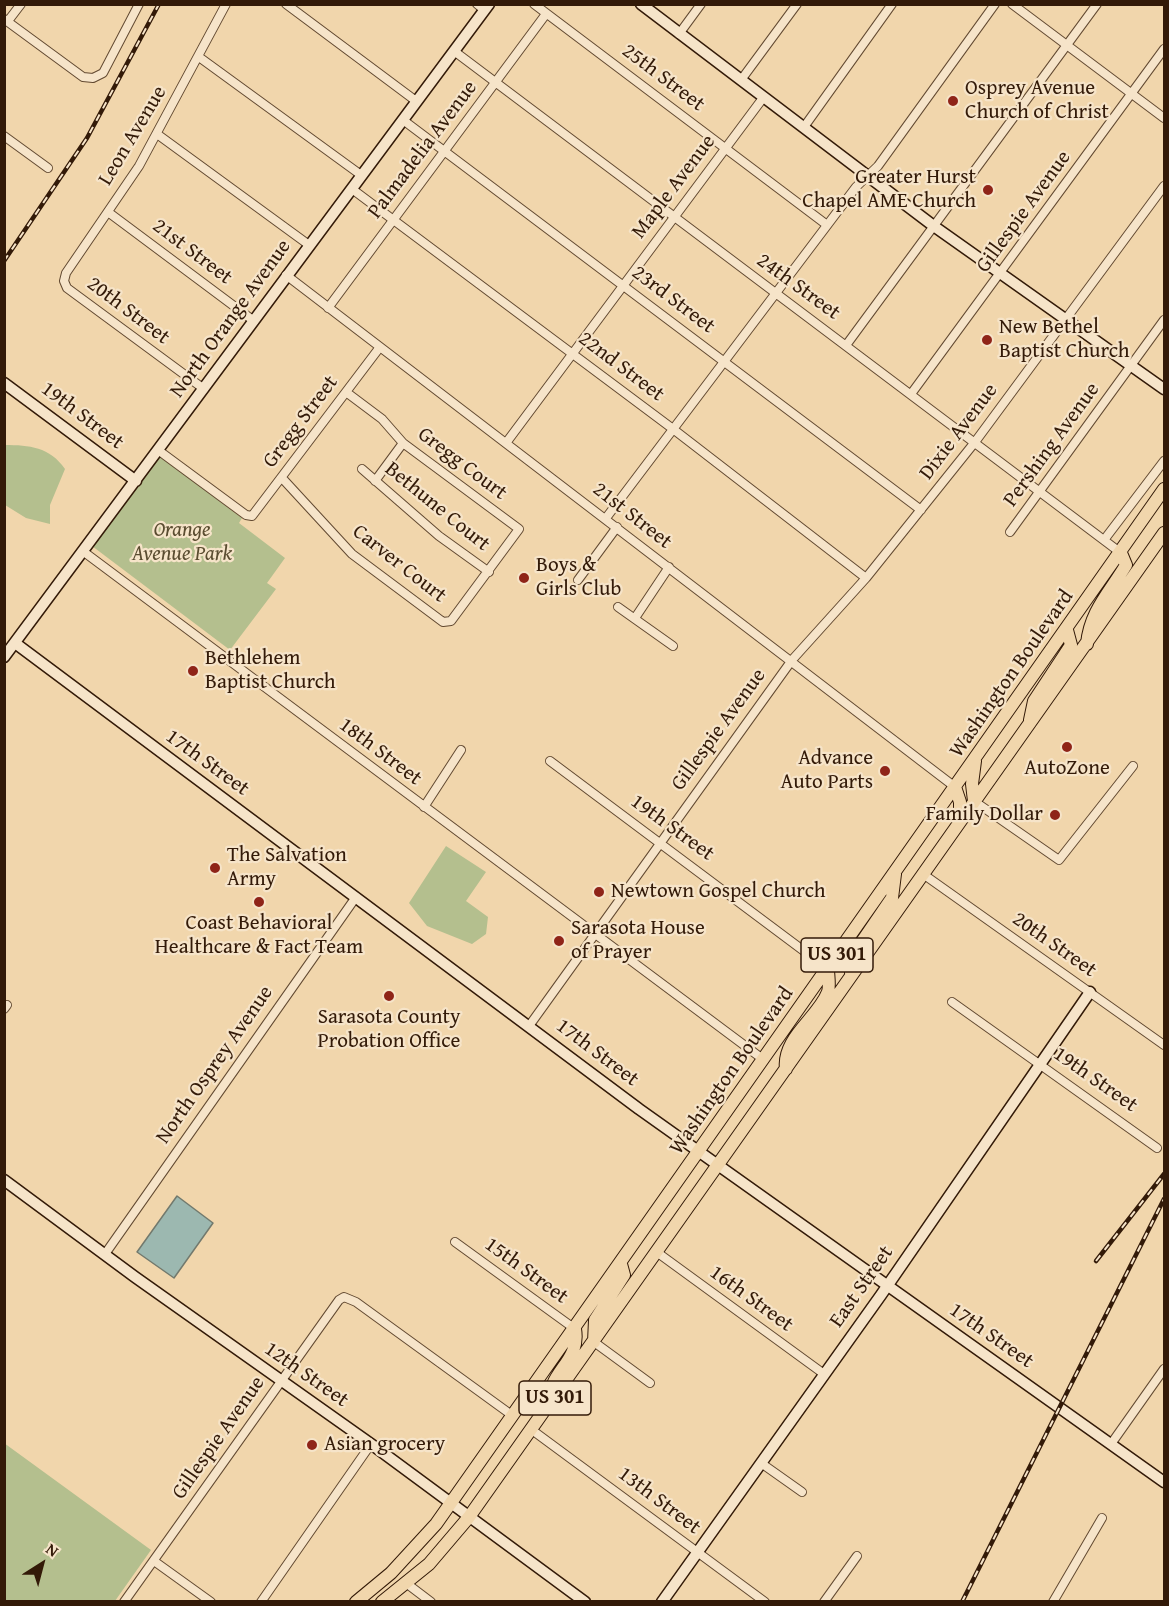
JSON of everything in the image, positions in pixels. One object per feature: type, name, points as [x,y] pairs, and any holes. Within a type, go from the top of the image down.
[{"type":"main road","name":"Washington Boulevard","points":[[356,1602],[414,1552],[452,1504],[1164,489]]},
{"type":"main road","name":"Washington Boulevard","points":[[382,1602],[444,1548],[470,1517],[1164,533]]},
{"type":"main road","points":[[1087,644],[1094,613],[1126,565],[1121,553]]},
{"type":"main road","points":[[1029,724],[1034,701],[1071,645],[1067,630]]},
{"type":"main road","points":[[974,801],[972,784],[975,760]]},
{"type":"main road","points":[[955,787],[960,802],[960,820]]},
{"type":"main road","points":[[851,976],[853,955],[892,898],[896,873]]},
{"type":"main road","points":[[786,1070],[785,1059],[791,1046],[828,991],[828,969]]},
{"type":"main road","points":[[594,1342],[595,1320],[624,1275],[621,1264]]},
{"type":"main road","points":[[551,1404],[551,1386],[576,1348],[575,1329]]},
{"type":"street","points":[[21,4],[6,20],[83,77],[93,78],[103,73],[139,4]]},
{"type":"street","name":"Leon Avenue","points":[[63,281],[157,134],[226,4]]},
{"type":"street","points":[[286,4],[416,101]]},
{"type":"street","name":"25th Street","points":[[534,4],[827,225]]},
{"type":"street","points":[[641,4],[867,177],[1164,389]]},
{"type":"street","points":[[679,34],[701,4]]},
{"type":"street","points":[[741,80],[797,4]]},
{"type":"street","points":[[804,127],[892,4]]},
{"type":"street","points":[[606,518],[856,187],[878,166],[995,4]]},
{"type":"street","points":[[1012,4],[1164,118]]},
{"type":"street","points":[[847,344],[1097,4]]},
{"type":"street","name":"North Orange Avenue","points":[[4,657],[454,51],[483,6]]},
{"type":"street","name":"Palmadelia Avenue","points":[[328,308],[546,14]]},
{"type":"street","name":"Gillespie Avenue","points":[[911,394],[1002,274],[1164,49]]},
{"type":"street","name":"24th Street","points":[[454,51],[776,294],[847,344],[1121,553]]},
{"type":"street","points":[[199,57],[361,175]]},
{"type":"street","name":"Maple Avenue","points":[[506,443],[763,98]]},
{"type":"street","name":"23rd Street","points":[[403,120],[921,510]]},
{"type":"street","points":[[157,134],[309,245]]},
{"type":"street","points":[[4,136],[48,168]]},
{"type":"street","name":"Dixie Avenue","points":[[792,660],[866,578],[975,442],[1164,186]]},
{"type":"street","name":"22nd Street","points":[[351,189],[673,429],[866,578]]},
{"type":"street","name":"21st Street","points":[[108,212],[254,321]]},
{"type":"street","name":"21st Street","points":[[286,275],[617,526],[955,787]]},
{"type":"street","name":"20th Street","points":[[63,281],[67,288],[204,389]]},
{"type":"street","name":"Pershing Avenue","points":[[1010,532],[1164,320]]},
{"type":"street","name":"Gregg Street","points":[[158,450],[249,516],[255,513],[380,347]]},
{"type":"street","name":"19th Street","points":[[4,383],[136,481]]},
{"type":"street","name":"Gregg Court","points":[[346,392],[382,419],[403,443],[519,529],[489,572]]},
{"type":"street","points":[[375,481],[403,443]]},
{"type":"street","points":[[1104,540],[1164,461]]},
{"type":"street","name":"Bethune Court","points":[[362,469],[439,536],[489,572]]},
{"type":"street","name":"Carver Court","points":[[282,478],[352,554],[443,622],[449,622],[489,572]]},
{"type":"street","points":[[578,580],[617,526]]},
{"type":"street","name":"18th Street","points":[[84,552],[764,1060]]},
{"type":"street","points":[[635,618],[669,567]]},
{"type":"street","points":[[618,607],[673,646]]},
{"type":"street","name":"17th Street","points":[[15,643],[700,1151],[1164,1482]]},
{"type":"street","name":"Gillespie Avenue","points":[[529,1026],[792,660]]},
{"type":"street","name":"18th Street","points":[[424,807],[461,750]]},
{"type":"street","name":"19th Street","points":[[550,761],[828,969]]},
{"type":"street","points":[[974,801],[1059,860],[1133,766]]},
{"type":"street","name":"20th Street","points":[[923,874],[1164,1045]]},
{"type":"street","name":"North Osprey Avenue","points":[[105,1254],[356,897]]},
{"type":"street","name":"East Street","points":[[662,1602],[887,1286],[1089,992]]},
{"type":"street","name":"19th Street","points":[[952,1002],[1157,1148]]},
{"type":"street","name":"12th Street","points":[[4,1180],[281,1382],[371,1444],[585,1602]]},
{"type":"street","name":"15th Street","points":[[455,1242],[575,1329]]},
{"type":"street","name":"16th Street","points":[[658,1253],[824,1374]]},
{"type":"street","name":"Gillespie Avenue","points":[[124,1602],[344,1297],[356,1302],[513,1416]]},
{"type":"street","points":[[594,1342],[650,1383]]},
{"type":"street","points":[[1111,1444],[1164,1369]]},
{"type":"street","name":"13th Street","points":[[532,1430],[765,1602]]},
{"type":"street","points":[[261,1602],[371,1444]]},
{"type":"street","points":[[761,1463],[802,1492]]},
{"type":"street","points":[[1053,1602],[1102,1518]]},
{"type":"street","points":[[824,1602],[857,1556]]},
{"type":"street","points":[[154,1561],[211,1602]]},
{"type":"street","points":[[406,1583],[431,1602]]},
{"type":"green space","points":[[5,445],[22,446],[46,452],[65,469],[50,505],[50,524],[26,518],[5,505]]},
{"type":"green space","name":"Orange Avenue Park","points":[[160,456],[242,518],[239,523],[285,558],[267,583],[276,589],[230,650],[92,546]]},
{"type":"green space","points":[[446,846],[486,872],[466,901],[488,917],[486,934],[472,944],[427,926],[409,903]]},
{"type":"green space","points":[[4,1443],[151,1550],[115,1601],[5,1601]]},
{"type":"water","points":[[177,1196],[213,1223],[174,1278],[137,1252]]},
{"type":"railway","points":[[4,261],[87,138],[159,4]]},
{"type":"railway","points":[[1096,1261],[1164,1174]]},
{"type":"railway","points":[[962,1602],[1164,1199]]},
{"type":"place","name":"Osprey Avenue Church of Christ","points":[[953,101]]},
{"type":"place","name":"Greater Hurst Chapel AME Church","points":[[988,190]]},
{"type":"place","name":"New Bethel Baptist Church","points":[[987,340]]},
{"type":"place","name":"Boys & Girls Club","points":[[524,578]]},
{"type":"place","name":"Bethlehem Baptist Church","points":[[193,671]]},
{"type":"place","name":"AutoZone","points":[[1067,747]]},
{"type":"place","name":"Advance Auto Parts","points":[[885,771]]},
{"type":"place","name":"Family Dollar","points":[[1055,815]]},
{"type":"place","name":"The Salvation Army","points":[[215,868]]},
{"type":"place","name":"Newtown Gospel Church","points":[[599,892]]},
{"type":"place","name":"Coast Behavioral Healthcare & Fact Team","points":[[259,902]]},
{"type":"place","name":"Sarasota House of Prayer","points":[[559,941]]},
{"type":"place","name":"Sarasota County Probation Office","points":[[389,996]]},
{"type":"place","name":"Asian grocery","points":[[312,1445]]}]
